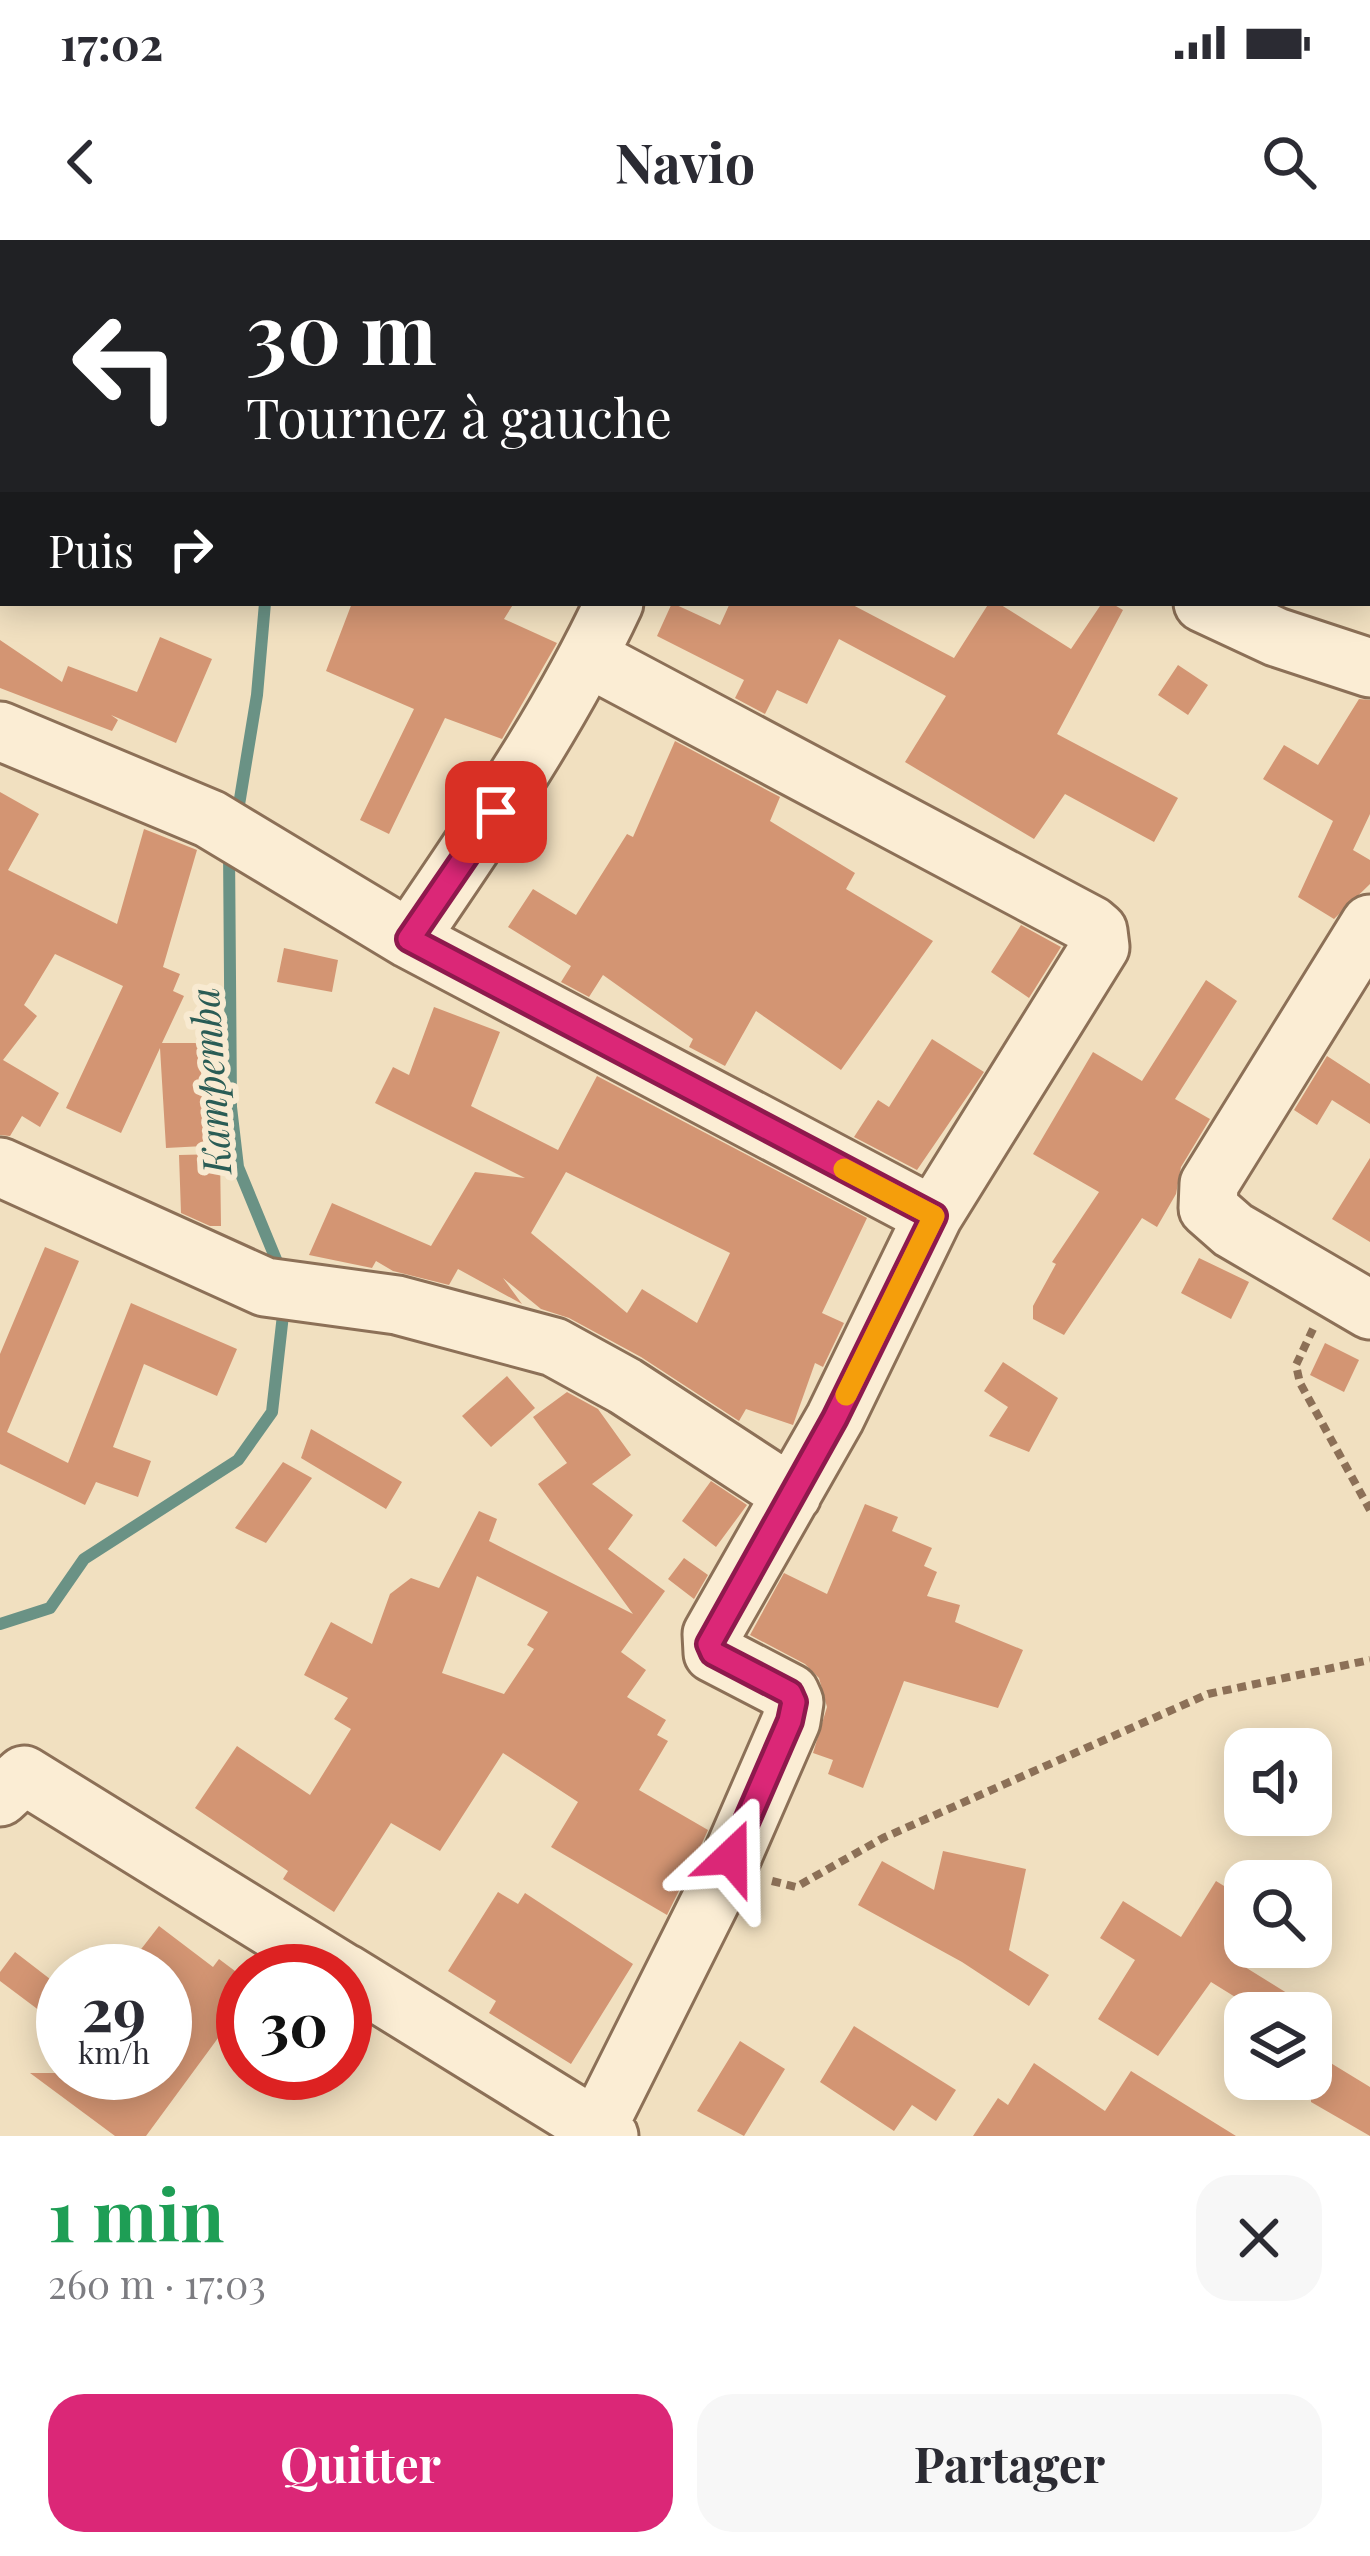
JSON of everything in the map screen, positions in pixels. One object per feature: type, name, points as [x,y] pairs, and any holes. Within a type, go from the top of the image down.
[{"type":"street","points":[[409,939],[518,780],[589,658],[613,606]]},
{"type":"street","points":[[1209,606],[1276,637],[1370,668]]},
{"type":"street","points":[[372,1990],[600,2134],[727,1868],[790,1721],[794,1702],[790,1693],[713,1653],[709,1644],[792,1495],[934,1216],[1096,956],[1098,931],[589,658]]},
{"type":"street","points":[[0,731],[232,833],[409,939],[934,1216]]},
{"type":"street","points":[[1351,1299],[1233,1230],[1208,1208],[1209,1184],[1370,924]]},
{"type":"street","points":[[0,1167],[266,1287],[397,1305],[554,1347],[626,1385],[792,1495]]},
{"type":"street","points":[[12,1786],[293,1944]]},
{"type":"path","points":[[1351,1299],[1296,1365],[1300,1383],[1370,1510]]},
{"type":"path","points":[[727,1868],[796,1887],[834,1870],[883,1838],[1208,1694],[1370,1660]]},
{"type":"building","points":[[351,606],[512,606],[504,619],[557,643],[502,739],[445,718],[389,834],[360,820],[414,709],[326,671]]},
{"type":"building","points":[[671,606],[720,625],[729,606],[855,606],[954,658],[987,606],[1003,606],[1071,649],[1100,606],[1116,606],[1123,610],[1057,734],[1178,798],[1154,842],[1065,794],[1034,839],[905,762],[946,696],[839,639],[807,704],[777,690],[765,714],[735,698],[744,680],[657,636]]},
{"type":"building","points":[[160,637],[212,659],[176,743],[111,715],[118,720],[112,731],[0,688],[0,640],[62,682],[68,666],[137,692]]},
{"type":"building","points":[[1178,665],[1208,685],[1188,715],[1158,695]]},
{"type":"building","points":[[1359,699],[1370,700],[1370,814],[1353,850],[1370,860],[1370,884],[1334,919],[1298,897],[1333,821],[1263,779],[1284,745],[1318,765]]},
{"type":"building","points":[[675,741],[780,797],[770,821],[855,873],[846,889],[933,941],[841,1070],[756,1011],[725,1066],[689,1047],[693,1039],[603,975],[589,997],[561,982],[571,966],[508,927],[533,889],[576,915],[627,834],[633,837]]},
{"type":"building","points":[[0,792],[39,814],[8,870],[117,924],[144,829],[197,850],[163,967],[180,974],[173,991],[184,996],[162,1043],[200,1043],[204,1146],[166,1148],[160,1048],[121,1133],[66,1108],[123,986],[55,954],[24,1005],[37,1016],[3,1060],[59,1093],[40,1127],[22,1116],[10,1136],[0,1135]]},
{"type":"building","points":[[1021,925],[1061,947],[1029,998],[991,972]]},
{"type":"building","points":[[284,948],[338,960],[332,992],[277,982]]},
{"type":"building","points":[[1206,980],[1237,1001],[1175,1099],[1210,1119],[1181,1167],[1176,1194],[1157,1227],[1142,1218],[1064,1335],[1033,1319],[1033,1306],[1056,1264],[1052,1262],[1099,1192],[1033,1154],[1093,1052],[1142,1081]]},
{"type":"building","points":[[434,1007],[500,1032],[471,1106],[558,1150],[597,1076],[867,1218],[822,1313],[844,1323],[823,1367],[815,1363],[793,1425],[746,1409],[739,1421],[641,1357],[569,1318],[541,1309],[503,1278],[522,1304],[458,1269],[449,1285],[393,1271],[376,1261],[372,1268],[309,1255],[332,1203],[431,1246],[475,1172],[525,1178],[375,1103],[393,1067],[409,1075]],"holes":[[[566,1172],[730,1253],[697,1323],[642,1289],[627,1313],[531,1233]]]},
{"type":"building","points":[[932,1039],[984,1072],[917,1170],[854,1137],[878,1100],[889,1107]]},
{"type":"building","points":[[1327,1056],[1370,1084],[1370,1124],[1332,1100],[1317,1125],[1294,1110]]},
{"type":"building","points":[[220,1154],[221,1226],[210,1226],[181,1213],[179,1155]]},
{"type":"building","points":[[1370,1158],[1370,1242],[1332,1219]]},
{"type":"building","points":[[45,1247],[79,1261],[7,1432],[68,1463],[131,1303],[237,1349],[217,1396],[144,1364],[113,1447],[151,1461],[138,1497],[96,1482],[85,1505],[0,1464],[0,1354]]},
{"type":"building","points":[[1199,1258],[1249,1282],[1231,1319],[1181,1293]]},
{"type":"building","points":[[1325,1343],[1359,1360],[1344,1392],[1310,1375]]},
{"type":"building","points":[[1003,1362],[1058,1398],[1029,1452],[989,1436],[1008,1407],[984,1391]]},
{"type":"building","points":[[507,1376],[535,1408],[491,1447],[462,1416]]},
{"type":"building","points":[[567,1392],[598,1409],[631,1455],[592,1484],[633,1515],[608,1549],[665,1591],[621,1652],[646,1670],[627,1697],[666,1720],[657,1735],[668,1741],[639,1790],[708,1830],[667,1915],[551,1847],[578,1802],[503,1753],[440,1851],[391,1823],[334,1912],[283,1879],[288,1871],[195,1808],[237,1746],[310,1795],[351,1729],[334,1719],[348,1698],[304,1675],[331,1622],[372,1644],[390,1594],[411,1578],[439,1588],[479,1511],[497,1519],[489,1541],[633,1614],[538,1484],[567,1463],[533,1417]],"holes":[[[477,1576],[548,1612],[527,1645],[534,1649],[504,1694],[442,1673]]]},
{"type":"building","points":[[311,1429],[402,1482],[386,1509],[301,1458]]},
{"type":"building","points":[[283,1462],[312,1478],[266,1543],[235,1528]]},
{"type":"building","points":[[711,1481],[747,1505],[716,1547],[682,1521]]},
{"type":"building","points":[[865,1504],[898,1517],[892,1531],[932,1548],[924,1566],[937,1572],[927,1596],[960,1605],[955,1622],[1023,1650],[998,1708],[904,1681],[863,1788],[828,1774],[833,1760],[813,1753],[827,1707],[819,1678],[805,1664],[750,1635],[784,1573],[827,1594]]},
{"type":"building","points":[[684,1558],[708,1575],[694,1599],[668,1579]]},
{"type":"building","points":[[943,1851],[1026,1869],[1009,1950],[1049,1975],[1029,2006],[962,1962],[858,1905],[882,1861],[934,1890]]},
{"type":"building","points":[[1216,1881],[1224,1886],[1224,1968],[1247,1968],[1285,1992],[1227,1992],[1211,1982],[1158,2056],[1098,2019],[1135,1960],[1100,1938],[1123,1901],[1181,1937]]},
{"type":"building","points":[[498,1892],[518,1904],[525,1893],[633,1964],[571,2064],[489,2013],[496,2001],[448,1971]]},
{"type":"building","points":[[159,1926],[183,1944],[145,1944]]},
{"type":"building","points":[[192,1951],[213,1967],[216,1963],[216,2041],[192,2073]]},
{"type":"building","points":[[15,1952],[36,1968],[36,2008],[0,1981],[0,1972]]},
{"type":"building","points":[[854,2026],[956,2090],[936,2121],[912,2105],[894,2131],[820,2082]]},
{"type":"building","points":[[740,2041],[785,2069],[744,2136],[697,2111]]},
{"type":"building","points":[[1034,2063],[1105,2111],[1131,2071],[1236,2136],[973,2136],[998,2098],[1008,2105]]},
{"type":"building","points":[[1332,2064],[1370,2087],[1370,2136],[1311,2102],[1332,2100]]},
{"type":"building","points":[[66,2100],[172,2100],[146,2136],[115,2136]]},
{"type":"waterway","name":"Kampemba","points":[[237,817],[257,695],[265,606]]},
{"type":"waterway","name":"Kampemba","points":[[229,848],[231,1107],[238,1167],[282,1274]]},
{"type":"waterway","name":"Kampemba","points":[[0,1624],[50,1608],[84,1559],[238,1460],[272,1412],[284,1306]]},
{"type":"slow traffic","points":[[844,1169],[934,1216],[846,1395]]},
{"type":"route","points":[[496,812],[409,939],[934,1216],[835,1418],[712,1634],[713,1653],[790,1693],[794,1702],[731,1857]]}]
